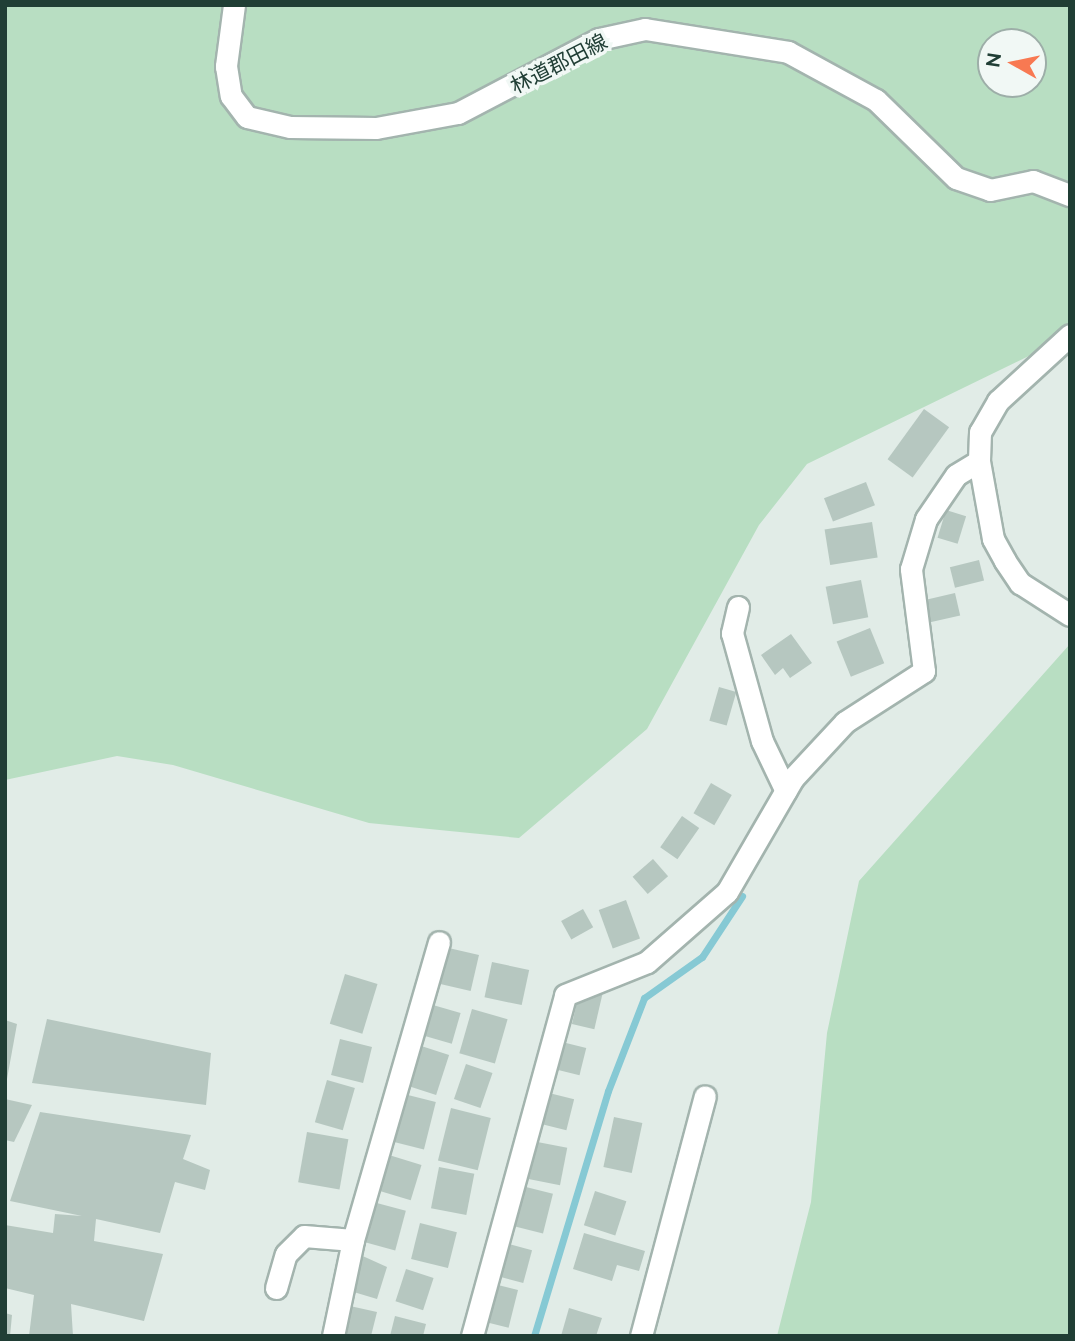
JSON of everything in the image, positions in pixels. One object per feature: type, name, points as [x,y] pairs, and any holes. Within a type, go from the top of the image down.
[{"type":"street","name":"林道郡田線","points":[[234,5],[226,66],[231,96],[247,117],[290,127],[376,128],[458,113],[599,39],[645,29],[788,52],[876,100],[956,178],[990,190],[1033,181],[1070,195]]},
{"type":"street","points":[[1070,335],[998,401],[980,432],[979,461],[993,540],[1005,561],[1020,583],[1070,615]]},
{"type":"street","points":[[472,1336],[565,995],[647,962],[727,892],[786,791],[845,722],[924,671],[911,569],[926,519],[956,475],[979,461]]},
{"type":"street","points":[[738,607],[732,633],[762,741],[786,791]]},
{"type":"street","points":[[333,1336],[352,1240],[439,942]]},
{"type":"street","points":[[641,1336],[705,1096]]},
{"type":"street","points":[[276,1288],[286,1254],[304,1236],[352,1240]]},
{"type":"green space","points":[[5,5],[1070,5],[1070,336],[807,464],[759,525],[647,729],[519,838],[369,823],[173,765],[117,756],[5,780]]},
{"type":"green space","points":[[1070,644],[1070,1336],[777,1336],[811,1202],[827,1033],[859,881]]},
{"type":"building","points":[[924,409],[949,427],[913,477],[888,459]]},
{"type":"building","points":[[866,482],[875,505],[833,521],[824,498]]},
{"type":"building","points":[[946,510],[966,516],[958,544],[938,538]]},
{"type":"building","points":[[872,522],[878,558],[830,565],[825,530]]},
{"type":"building","points":[[979,560],[984,580],[955,588],[950,567]]},
{"type":"building","points":[[861,580],[868,617],[833,624],[826,587]]},
{"type":"building","points":[[955,593],[960,615],[928,623],[923,600]]},
{"type":"building","points":[[870,628],[884,663],[851,677],[837,641]]},
{"type":"building","points":[[791,634],[812,663],[790,678],[783,668],[775,675],[761,655]]},
{"type":"building","points":[[719,687],[736,692],[727,726],[709,721]]},
{"type":"building","points":[[711,783],[732,795],[714,825],[694,813]]},
{"type":"building","points":[[682,816],[699,828],[677,859],[660,847]]},
{"type":"building","points":[[653,859],[668,876],[648,894],[633,877]]},
{"type":"building","points":[[626,900],[640,939],[613,948],[599,910]]},
{"type":"building","points":[[583,909],[593,927],[571,939],[561,921]]},
{"type":"building","points":[[440,946],[479,955],[471,991],[432,982]]},
{"type":"building","points":[[492,962],[529,970],[522,1005],[485,997]]},
{"type":"building","points":[[345,974],[378,984],[362,1034],[330,1024]]},
{"type":"building","points":[[580,989],[602,994],[594,1029],[572,1024]]},
{"type":"building","points":[[426,1003],[461,1013],[452,1044],[417,1034]]},
{"type":"building","points":[[472,1009],[508,1019],[495,1063],[459,1053]]},
{"type":"building","points":[[47,1019],[211,1053],[206,1105],[32,1083]]},
{"type":"building","points":[[5,1020],[17,1024],[7,1079],[5,1079]]},
{"type":"building","points":[[340,1039],[372,1047],[363,1083],[331,1075]]},
{"type":"building","points":[[562,1042],[586,1048],[579,1075],[555,1069]]},
{"type":"building","points":[[412,1043],[449,1055],[436,1095],[399,1083]]},
{"type":"building","points":[[466,1064],[492,1073],[480,1108],[454,1099]]},
{"type":"building","points":[[327,1080],[355,1088],[343,1130],[315,1122]]},
{"type":"building","points":[[396,1092],[436,1102],[424,1149],[384,1140]]},
{"type":"building","points":[[545,1092],[574,1099],[566,1130],[537,1123]]},
{"type":"building","points":[[5,1099],[32,1105],[14,1142],[5,1140]]},
{"type":"building","points":[[451,1108],[491,1118],[478,1170],[438,1160]]},
{"type":"building","points":[[40,1112],[191,1135],[183,1159],[210,1170],[205,1190],[175,1182],[160,1233],[96,1219],[94,1241],[163,1254],[144,1321],[71,1304],[73,1336],[29,1336],[34,1295],[5,1288],[5,1225],[53,1233],[55,1214],[82,1216],[10,1201]]},
{"type":"building","points":[[614,1117],[642,1123],[632,1173],[603,1167]]},
{"type":"building","points":[[307,1132],[348,1139],[340,1190],[298,1182]]},
{"type":"building","points":[[527,1140],[567,1148],[560,1185],[520,1177]]},
{"type":"building","points":[[389,1155],[422,1165],[411,1200],[378,1190]]},
{"type":"building","points":[[439,1167],[474,1174],[466,1215],[431,1208]]},
{"type":"building","points":[[518,1185],[553,1194],[543,1233],[508,1225]]},
{"type":"building","points":[[595,1191],[626,1201],[615,1235],[584,1225]]},
{"type":"building","points":[[373,1202],[406,1211],[395,1250],[362,1242]]},
{"type":"building","points":[[420,1223],[457,1232],[448,1268],[411,1259]]},
{"type":"building","points":[[584,1233],[645,1251],[639,1271],[617,1265],[612,1281],[573,1269]]},
{"type":"building","points":[[505,1243],[532,1250],[523,1283],[496,1276]]},
{"type":"building","points":[[356,1253],[387,1267],[377,1299],[347,1290]]},
{"type":"building","points":[[406,1269],[434,1278],[423,1310],[395,1301]]},
{"type":"building","points":[[486,1282],[518,1290],[509,1328],[477,1320]]},
{"type":"building","points":[[341,1304],[377,1312],[371,1336],[333,1336]]},
{"type":"building","points":[[569,1308],[602,1318],[596,1336],[561,1336]]},
{"type":"building","points":[[5,1313],[12,1315],[10,1336],[5,1336]]},
{"type":"building","points":[[395,1316],[426,1324],[423,1336],[390,1336]]},
{"type":"waterway","points":[[534,1336],[608,1091],[644,998],[702,957],[742,896]]}]
